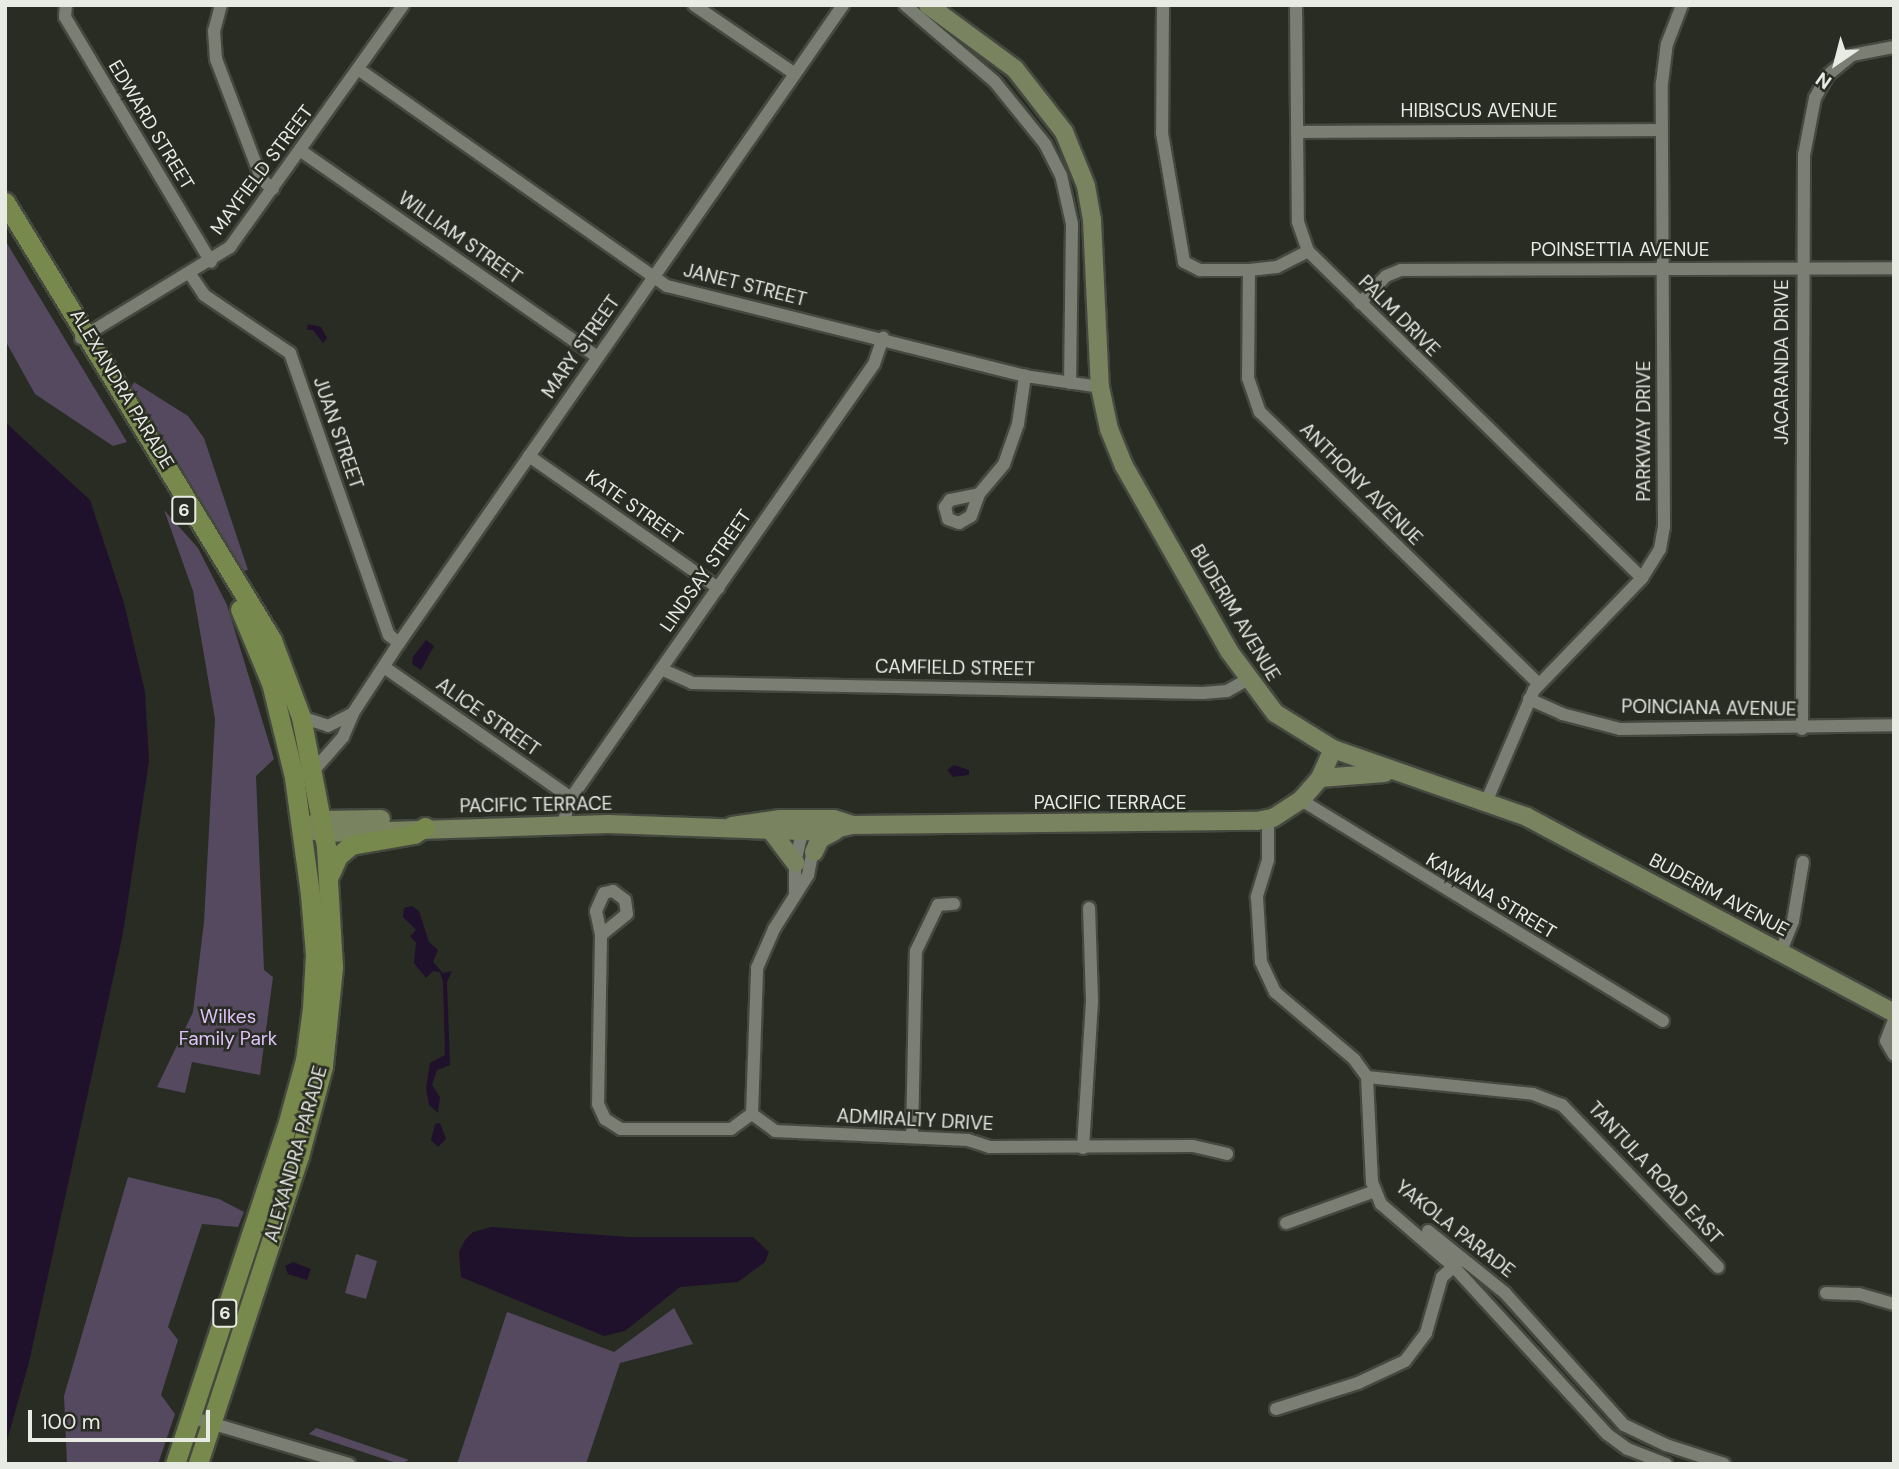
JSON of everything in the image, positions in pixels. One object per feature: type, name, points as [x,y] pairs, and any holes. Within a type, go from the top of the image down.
[{"type":"main road","name":"BUDERIM AVENUE","points":[[927,13],[1015,69],[1050,110],[1076,158],[1092,220],[1100,387],[1109,429],[1124,466],[1247,680],[1289,725],[1333,749],[1392,772],[1487,800],[1527,817],[1894,1013]]},
{"type":"main road","name":"ALEXANDRA PARADE","points":[[5,202],[230,587],[250,630],[282,725],[302,828],[314,955],[305,1060],[176,1464]]},
{"type":"main road","name":"ALEXANDRA PARADE","points":[[5,218],[83,337],[272,640],[302,717],[323,827],[329,877],[333,967],[323,1066],[299,1156],[198,1464]]},
{"type":"main road","points":[[1268,820],[1301,800],[1320,778],[1333,749]]},
{"type":"main road","points":[[1320,778],[1392,772]]},
{"type":"main road","name":"PACIFIC TERRACE","points":[[732,826],[753,820],[835,831],[852,825]]},
{"type":"main road","name":"PACIFIC TERRACE","points":[[302,828],[732,826],[772,832],[852,825],[1268,820]]},
{"type":"main road","points":[[329,877],[338,856],[351,845],[414,834],[425,827]]},
{"type":"main road","points":[[814,852],[820,839],[835,831]]},
{"type":"main road","points":[[772,832],[795,863]]},
{"type":"street","name":"EDWARD STREET","points":[[66,5],[65,17],[211,262]]},
{"type":"street","points":[[221,5],[214,31],[216,59],[262,180],[273,190]]},
{"type":"street","points":[[694,5],[795,74]]},
{"type":"street","name":"MARY STREET","points":[[314,770],[343,737],[353,713],[399,643],[843,5]]},
{"type":"street","points":[[905,5],[927,13],[1007,96],[1045,144],[1061,175],[1072,225],[1070,383]]},
{"type":"street","points":[[1163,5],[1162,133],[1182,257],[1194,269],[1249,270],[1277,267],[1308,251]]},
{"type":"street","name":"PALM DRIVE","points":[[1296,5],[1298,222],[1308,251],[1643,578]]},
{"type":"street","name":"PARKWAY DRIVE","points":[[1487,800],[1529,699],[1539,684],[1643,578],[1656,559],[1664,527],[1661,130],[1663,64],[1682,5]]},
{"type":"street","name":"MAYFIELD STREET","points":[[83,337],[211,262],[230,247],[301,151],[398,7]]},
{"type":"street","name":"JACARANDA DRIVE","points":[[1802,729],[1802,169],[1819,88],[1853,55],[1894,47]]},
{"type":"street","name":"JANET STREET","points":[[358,69],[667,286],[1026,376],[1100,387]]},
{"type":"street","name":"HIBISCUS AVENUE","points":[[1297,132],[1661,130]]},
{"type":"street","name":"WILLIAM STREET","points":[[301,151],[597,357]]},
{"type":"street","name":"POINSETTIA AVENUE","points":[[1360,303],[1397,271],[1894,268]]},
{"type":"street","name":"ANTHONY AVENUE","points":[[1249,270],[1248,379],[1260,412],[1539,684]]},
{"type":"street","name":"JUAN STREET","points":[[190,274],[204,295],[290,353],[388,635],[399,643]]},
{"type":"street","name":"LINDSAY STREET","points":[[562,826],[571,798],[874,364],[883,338]]},
{"type":"street","points":[[979,494],[1010,452],[1026,376]]},
{"type":"street","name":"KATE STREET","points":[[529,456],[718,589]]},
{"type":"street","name":"ALICE STREET","points":[[384,667],[571,798]]},
{"type":"street","name":"CAMFIELD STREET","points":[[662,669],[692,683],[1211,693],[1227,691],[1247,680]]},
{"type":"street","name":"POINCIANA AVENUE","points":[[1529,699],[1562,714],[1619,729],[1802,729],[1894,725]]},
{"type":"street","points":[[302,717],[328,726],[353,713]]},
{"type":"street","name":"KAWANA STREET","points":[[1301,800],[1663,1021]]},
{"type":"street","points":[[1268,820],[1268,860],[1257,897],[1264,973],[1275,992],[1354,1059],[1367,1077],[1375,1191],[1286,1223]]},
{"type":"street","points":[[601,935],[598,1104],[612,1125],[636,1130],[731,1129],[752,1114],[757,968],[765,946],[808,875],[814,852],[807,828]]},
{"type":"street","points":[[795,895],[795,863],[807,828]]},
{"type":"street","points":[[1781,951],[1793,921],[1803,862]]},
{"type":"street","points":[[912,1137],[916,951],[938,905],[954,904]]},
{"type":"street","points":[[1083,1147],[1092,1001],[1089,908]]},
{"type":"street","points":[[1894,1020],[1886,1041],[1894,1055]]},
{"type":"street","name":"TANTULA ROAD EAST","points":[[1367,1077],[1555,1101],[1578,1118],[1718,1268]]},
{"type":"street","name":"ADMIRALTY DRIVE","points":[[752,1114],[775,1131],[968,1140],[989,1147],[1193,1146],[1227,1154]]},
{"type":"street","name":"YAKOLA PARADE","points":[[1375,1191],[1381,1204],[1458,1263],[1505,1293],[1624,1425],[1665,1445],[1724,1464]]},
{"type":"street","points":[[1276,1409],[1358,1383],[1405,1360],[1426,1333],[1442,1277],[1458,1263]]},
{"type":"street","name":"YAKOLA PARADE","points":[[1458,1263],[1607,1434],[1648,1461],[1666,1464]]},
{"type":"street","points":[[1826,1293],[1860,1294],[1894,1304]]},
{"type":"street","points":[[190,1417],[349,1464]]},
{"type":"green space","points":[[5,240],[127,442],[113,446],[35,394],[5,340]]},
{"type":"green space","points":[[134,382],[188,416],[204,438],[248,570],[243,571],[132,386]]},
{"type":"green space","name":"Wilkes Family Park","points":[[164,510],[198,548],[227,605],[274,759],[256,776],[264,970],[273,977],[260,1075],[192,1062],[185,1093],[157,1087],[193,1012],[204,922],[215,719],[193,591]]},
{"type":"green space","points":[[128,1177],[219,1199],[244,1212],[238,1227],[202,1224],[168,1327],[178,1340],[161,1395],[175,1414],[158,1464],[67,1464],[64,1396]]},
{"type":"green space","points":[[356,1254],[377,1261],[366,1299],[345,1293]]},
{"type":"green space","points":[[674,1308],[693,1344],[620,1363],[586,1464],[457,1464],[507,1312],[614,1352]]},
{"type":"green space","points":[[316,1428],[409,1460],[399,1464],[309,1434]]},
{"type":"shaded area","points":[[308,324],[321,327],[327,338],[323,343],[313,330],[307,330]]},
{"type":"shaded area","points":[[5,422],[90,500],[124,603],[145,692],[149,761],[123,933],[29,1362],[5,1448]]},
{"type":"shaded area","points":[[426,640],[434,646],[421,670],[412,664],[413,657]]},
{"type":"shaded area","points":[[954,765],[969,770],[969,775],[953,777],[947,770]]},
{"type":"shaded area","points":[[412,906],[419,911],[429,942],[438,950],[433,962],[443,973],[452,971],[447,982],[450,1065],[437,1070],[432,1085],[440,1097],[438,1113],[429,1105],[426,1088],[430,1063],[445,1055],[443,983],[440,972],[433,971],[426,978],[414,963],[416,943],[410,936],[416,930],[403,917],[404,908]]},
{"type":"shaded area","points":[[440,1123],[446,1139],[438,1147],[431,1140],[435,1124]]},
{"type":"shaded area","points":[[492,1227],[629,1237],[753,1237],[769,1252],[765,1262],[738,1282],[680,1287],[625,1331],[604,1336],[461,1277],[459,1252],[465,1240],[473,1232]]},
{"type":"shaded area","points":[[293,1262],[311,1269],[307,1280],[288,1274],[285,1266]]}]
